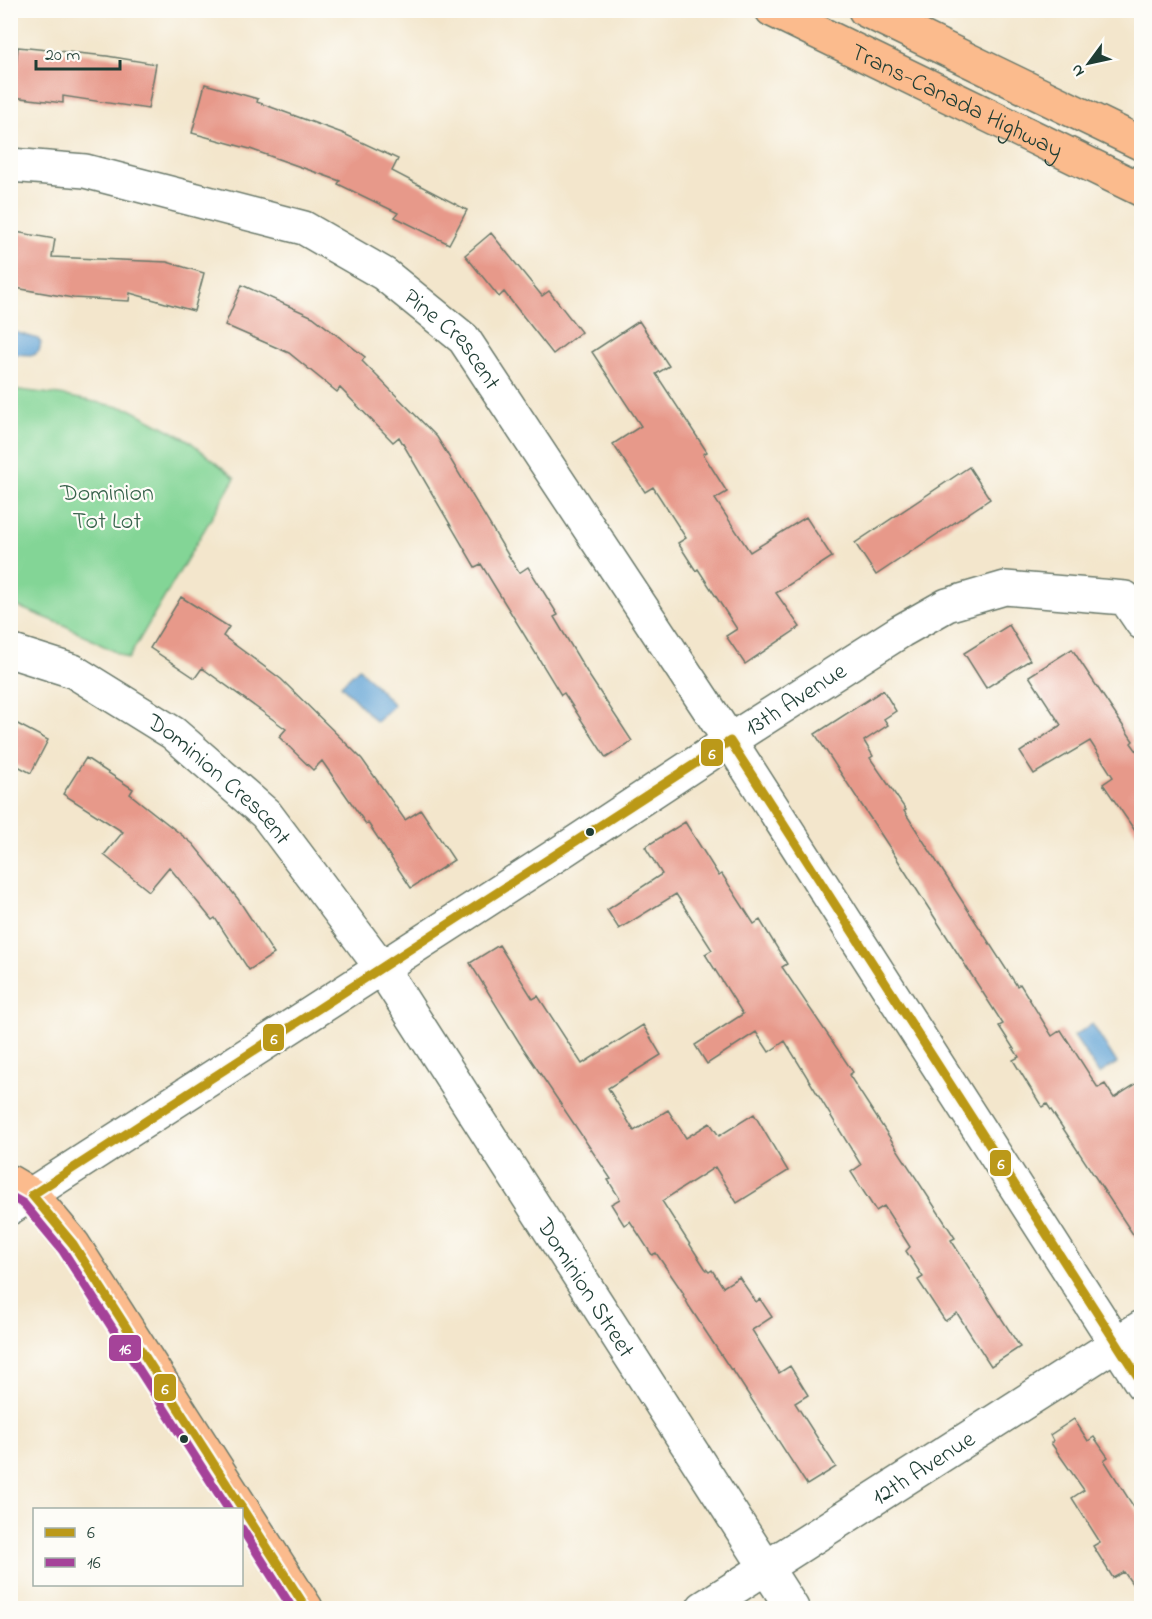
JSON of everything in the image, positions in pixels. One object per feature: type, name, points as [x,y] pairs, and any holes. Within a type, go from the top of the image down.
[{"type":"main road","name":"Trans-Canada Highway","points":[[865,10],[1142,144]]},
{"type":"main road","points":[[905,10],[1057,103]]},
{"type":"main road","name":"Trans-Canada Highway","points":[[778,14],[1142,190]]},
{"type":"main road","points":[[18,1195],[73,1244],[242,1508]]},
{"type":"main road","points":[[243,1510],[306,1608]]},
{"type":"street","name":"Pine Crescent","points":[[10,165],[85,171],[304,228],[384,274],[464,339],[1128,1335],[1142,1384]]},
{"type":"street","name":"13th Avenue","points":[[18,1195],[558,854],[901,631],[947,605],[1005,588],[1133,610]]},
{"type":"street","name":"Dominion Crescent","points":[[10,651],[73,671],[173,733],[266,814],[381,967]]},
{"type":"street","name":"Dominion Street","points":[[381,967],[792,1608]]},
{"type":"street","name":"12th Avenue","points":[[703,1608],[1128,1335]]},
{"type":"green space","name":"Dominion Tot Lot","points":[[11,389],[60,395],[130,409],[188,440],[235,478],[128,659],[64,625],[11,604]]},
{"type":"water","points":[[11,331],[38,339],[41,343],[39,351],[34,355],[11,354]]},
{"type":"water","points":[[359,668],[394,705],[376,722],[341,685]]},
{"type":"water","points":[[1092,1024],[1117,1063],[1099,1074],[1074,1036]]},
{"type":"building","points":[[18,47],[107,56],[156,64],[148,109],[63,96],[63,103],[13,97]]},
{"type":"building","points":[[205,84],[258,99],[257,102],[342,133],[398,159],[392,171],[467,210],[449,244],[395,217],[398,213],[338,184],[340,181],[250,149],[192,133]]},
{"type":"building","points":[[10,231],[55,239],[52,257],[167,262],[204,273],[194,311],[130,293],[129,301],[73,298],[10,287]]},
{"type":"building","points":[[491,233],[542,296],[549,291],[581,332],[553,354],[504,292],[499,297],[465,255]]},
{"type":"building","points":[[242,285],[313,317],[365,357],[362,361],[437,437],[519,573],[528,567],[558,615],[554,617],[632,741],[606,758],[564,693],[561,695],[481,564],[475,567],[399,437],[393,442],[340,388],[337,392],[289,353],[225,325]]},
{"type":"building","points":[[639,321],[669,366],[656,374],[707,452],[703,454],[727,492],[715,499],[750,552],[806,517],[832,557],[776,593],[800,627],[745,664],[726,636],[737,629],[678,543],[686,538],[653,487],[645,492],[613,444],[641,426],[592,352]]},
{"type":"building","points":[[969,467],[990,499],[876,575],[855,543]]},
{"type":"building","points":[[181,597],[229,627],[223,636],[281,679],[362,759],[405,820],[421,810],[454,860],[411,888],[368,823],[366,824],[322,761],[313,770],[279,737],[286,729],[202,668],[195,678],[150,648]]},
{"type":"building","points":[[1009,625],[1030,660],[986,688],[964,653]]},
{"type":"building","points":[[1072,649],[1142,758],[1142,841],[1103,784],[1113,777],[1090,741],[1034,774],[1020,752],[1061,725],[1029,676]]},
{"type":"building","points":[[883,690],[896,711],[884,719],[888,725],[864,741],[873,756],[870,758],[906,810],[904,811],[1017,986],[1020,984],[1052,1036],[1061,1030],[1098,1088],[1105,1084],[1114,1098],[1142,1080],[1142,1248],[1047,1104],[1042,1107],[1013,1060],[1019,1057],[999,1026],[1003,1024],[815,734]]},
{"type":"building","points":[[10,720],[48,740],[31,773],[10,762]]},
{"type":"building","points":[[86,758],[133,789],[130,794],[193,844],[238,899],[274,954],[249,970],[215,918],[212,920],[169,867],[149,891],[104,855],[123,832],[63,794]]},
{"type":"building","points":[[685,822],[719,876],[722,874],[754,924],[760,920],[787,964],[782,967],[853,1072],[849,1075],[955,1238],[951,1240],[1020,1347],[991,1366],[957,1313],[945,1321],[918,1280],[923,1277],[906,1251],[910,1247],[884,1206],[876,1211],[851,1172],[861,1165],[785,1041],[769,1052],[756,1032],[707,1064],[695,1045],[743,1014],[705,954],[712,950],[676,894],[619,929],[607,910],[662,874],[645,847]]},
{"type":"building","points":[[499,945],[533,999],[538,996],[582,1064],[643,1025],[661,1055],[608,1088],[634,1131],[668,1110],[686,1138],[710,1123],[719,1136],[754,1114],[788,1171],[737,1203],[715,1167],[662,1201],[705,1268],[709,1272],[712,1270],[723,1287],[739,1277],[756,1302],[760,1299],[772,1317],[752,1330],[779,1373],[790,1366],[808,1395],[795,1403],[836,1467],[807,1485],[656,1253],[652,1255],[630,1221],[624,1225],[611,1204],[620,1199],[608,1180],[611,1179],[519,1042],[470,963]]},
{"type":"building","points":[[1074,1419],[1088,1441],[1094,1437],[1108,1457],[1104,1460],[1142,1520],[1142,1598],[1124,1572],[1113,1578],[1093,1546],[1100,1542],[1072,1498],[1084,1490],[1051,1443],[1053,1441],[1050,1435]]},
{"type":"transit line","name":"6","points":[[242,1508],[73,1244],[32,1195],[730,741],[1142,1383]]},
{"type":"transit line","name":"16","points":[[10,1196],[24,1204],[63,1251],[228,1508]]},
{"type":"transit line","name":"6","points":[[243,1510],[306,1608]]},
{"type":"transit line","name":"16","points":[[243,1531],[292,1608]]}]
